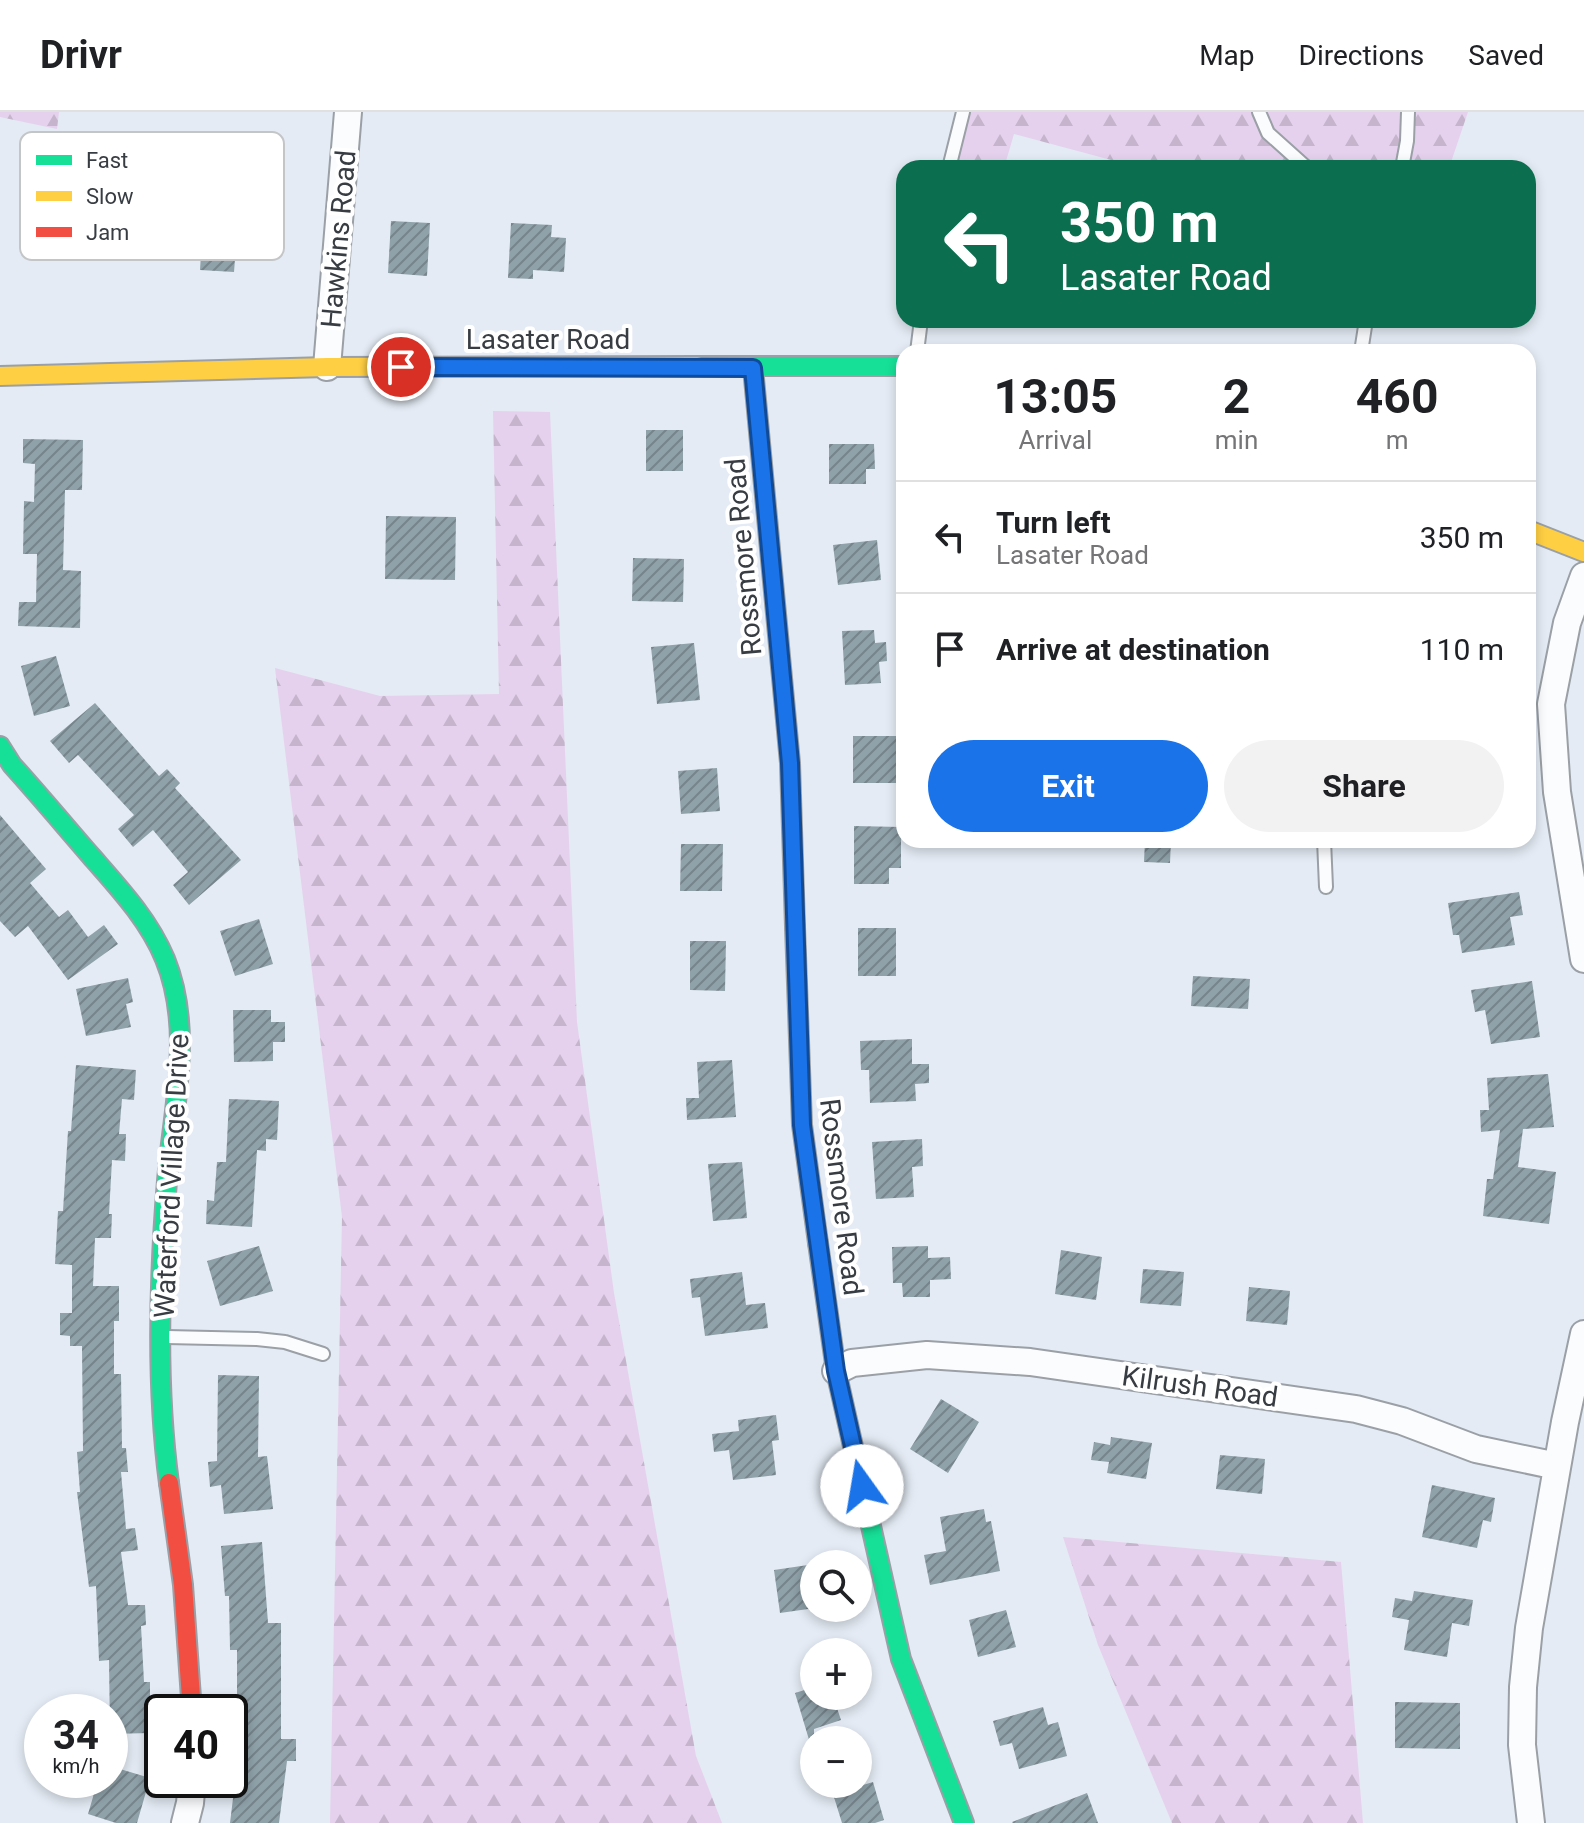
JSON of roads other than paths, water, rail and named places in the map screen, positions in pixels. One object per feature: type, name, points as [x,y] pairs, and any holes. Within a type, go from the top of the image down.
[{"type":"street","name":"Hawkins Road","points":[[327,367],[348,112]]},
{"type":"street","name":"Lasater Road","points":[[0,376],[327,367],[896,366]]},
{"type":"street","name":"Rossmore Road","points":[[753,368],[790,763],[802,1125],[836,1371],[901,1659],[964,1823]]},
{"type":"street","points":[[1536,533],[1584,552]]},
{"type":"street","points":[[1584,576],[1567,623],[1551,704],[1557,792],[1584,959]]},
{"type":"street","name":"Waterford Village Drive","points":[[0,746],[12,765],[135,907],[171,974],[180,1031],[179,1079],[168,1159],[164,1222],[164,1440],[190,1641],[191,1694]]},
{"type":"street","points":[[1531,1823],[1522,1745],[1523,1687],[1529,1628],[1584,1334]]},
{"type":"street","name":"Kilrush Road","points":[[836,1371],[852,1363],[927,1355],[1030,1362],[1356,1409],[1402,1421],[1476,1449],[1557,1466]]},
{"type":"street","points":[[185,1823],[190,1798]]},
{"type":"lane","points":[[951,160],[963,112]]},
{"type":"lane","points":[[1259,112],[1268,133],[1298,160]]},
{"type":"lane","points":[[1403,160],[1408,112]]},
{"type":"lane","points":[[1324,848],[1326,887]]},
{"type":"lane","points":[[164,1337],[271,1341],[323,1354]]}]
